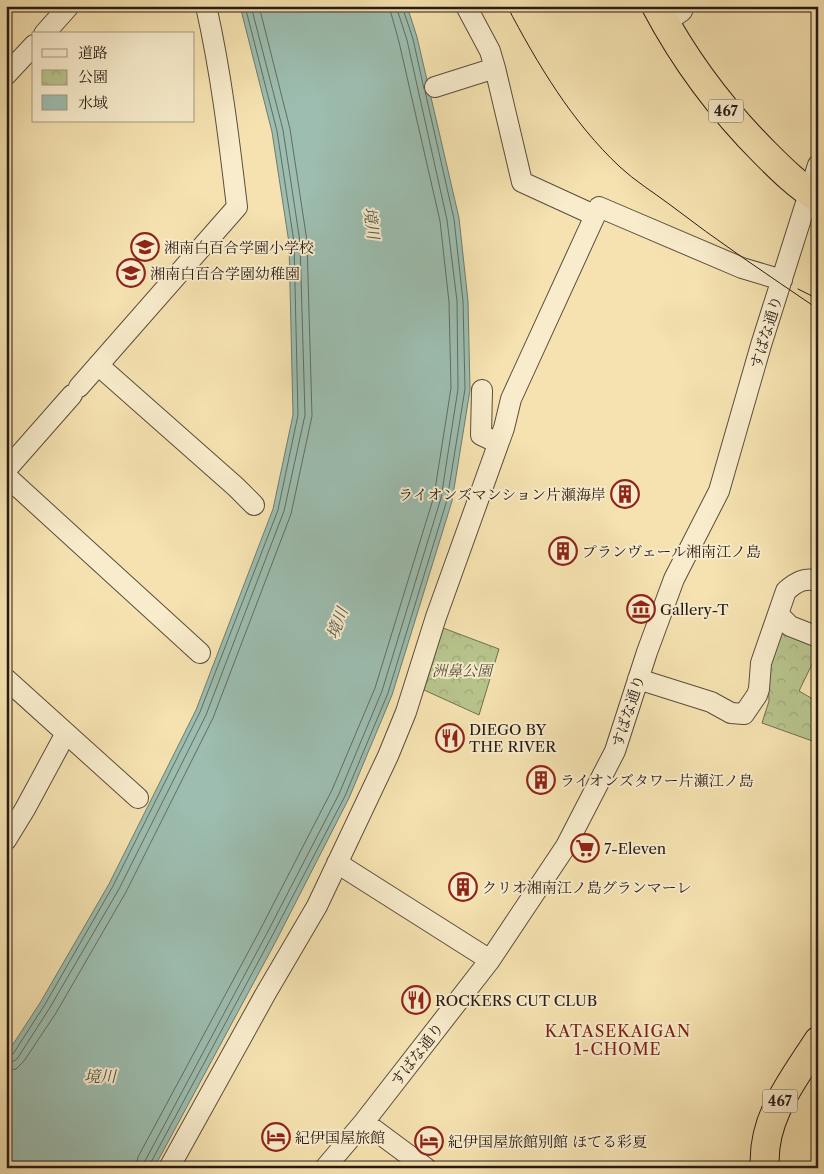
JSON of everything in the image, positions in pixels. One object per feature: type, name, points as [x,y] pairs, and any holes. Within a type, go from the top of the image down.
[{"type":"highway","name":"467","points":[[668,12],[680,49],[737,125],[778,166],[813,195]]},
{"type":"highway","name":"467","points":[[765,1168],[766,1139],[772,1115],[818,1041]]},
{"type":"street","points":[[46,32],[69,6]]},
{"type":"street","points":[[6,470],[237,206],[227,116],[215,44],[206,6]]},
{"type":"street","points":[[466,6],[490,51],[522,182],[594,215]]},
{"type":"street","points":[[6,75],[13,54],[32,46]]},
{"type":"street","points":[[435,87],[495,68]]},
{"type":"street","name":"すばな通り","points":[[326,1168],[490,960],[566,846],[615,751],[638,679],[674,579],[719,491],[761,344],[813,195],[818,165]]},
{"type":"street","points":[[169,1168],[266,993],[318,906],[385,764],[406,712],[436,617],[504,428],[511,399],[599,207],[742,268],[782,280]]},
{"type":"street","points":[[98,365],[254,505]]},
{"type":"street","points":[[482,390],[481,435],[498,443]]},
{"type":"street","points":[[6,476],[200,652]]},
{"type":"street","points":[[638,679],[711,702],[730,713],[744,714],[757,695],[761,664],[786,591],[795,582],[809,579],[818,582]]},
{"type":"street","points":[[778,614],[790,626],[818,637]]},
{"type":"street","points":[[6,679],[138,798]]},
{"type":"street","points":[[6,840],[66,733]]},
{"type":"street","points":[[338,863],[490,960]]},
{"type":"street","points":[[364,1122],[426,1168]]},
{"type":"green space","name":"洲鼻公園","points":[[443,628],[499,649],[479,715],[424,690]]},
{"type":"green space","points":[[781,629],[818,643],[818,652],[799,691],[818,702],[818,743],[762,723],[769,701],[768,669]]},
{"type":"water","name":"境川","points":[[240,6],[407,6],[417,37],[459,218],[468,301],[470,390],[452,501],[392,695],[349,798],[276,941],[154,1168],[6,1168],[6,1055],[40,1003],[109,884],[196,710],[273,509],[293,415],[289,243],[272,132]]},
{"type":"tram line","points":[[507,6],[531,50],[571,112],[620,167],[743,258],[818,309]]},
{"type":"tram line","points":[[798,289],[818,299]]},
{"type":"place","name":"湘南白百合学園小学校","points":[[145,247]]},
{"type":"place","name":"湘南白百合学園幼稚園","points":[[131,273]]},
{"type":"place","name":"ライオンズマンション片瀬海岸","points":[[625,494]]},
{"type":"place","name":"プランヴェール湘南江ノ島","points":[[563,551]]},
{"type":"place","name":"Gallery-T","points":[[641,609]]},
{"type":"place","name":"DIEGO BY THE RIVER","points":[[450,738]]},
{"type":"place","name":"ライオンズタワー片瀬江ノ島","points":[[541,780]]},
{"type":"place","name":"7-Eleven","points":[[585,848]]},
{"type":"place","name":"クリオ湘南江ノ島グランマーレ","points":[[463,887]]},
{"type":"place","name":"ROCKERS CUT CLUB","points":[[416,1000]]},
{"type":"place","name":"紀伊国屋旅館","points":[[276,1137]]},
{"type":"place","name":"紀伊国屋旅館別館 ほてる彩夏","points":[[429,1141]]},
{"type":"district","name":"KATASEKAIGAN 1-CHOME","points":[[618,1040]]}]
